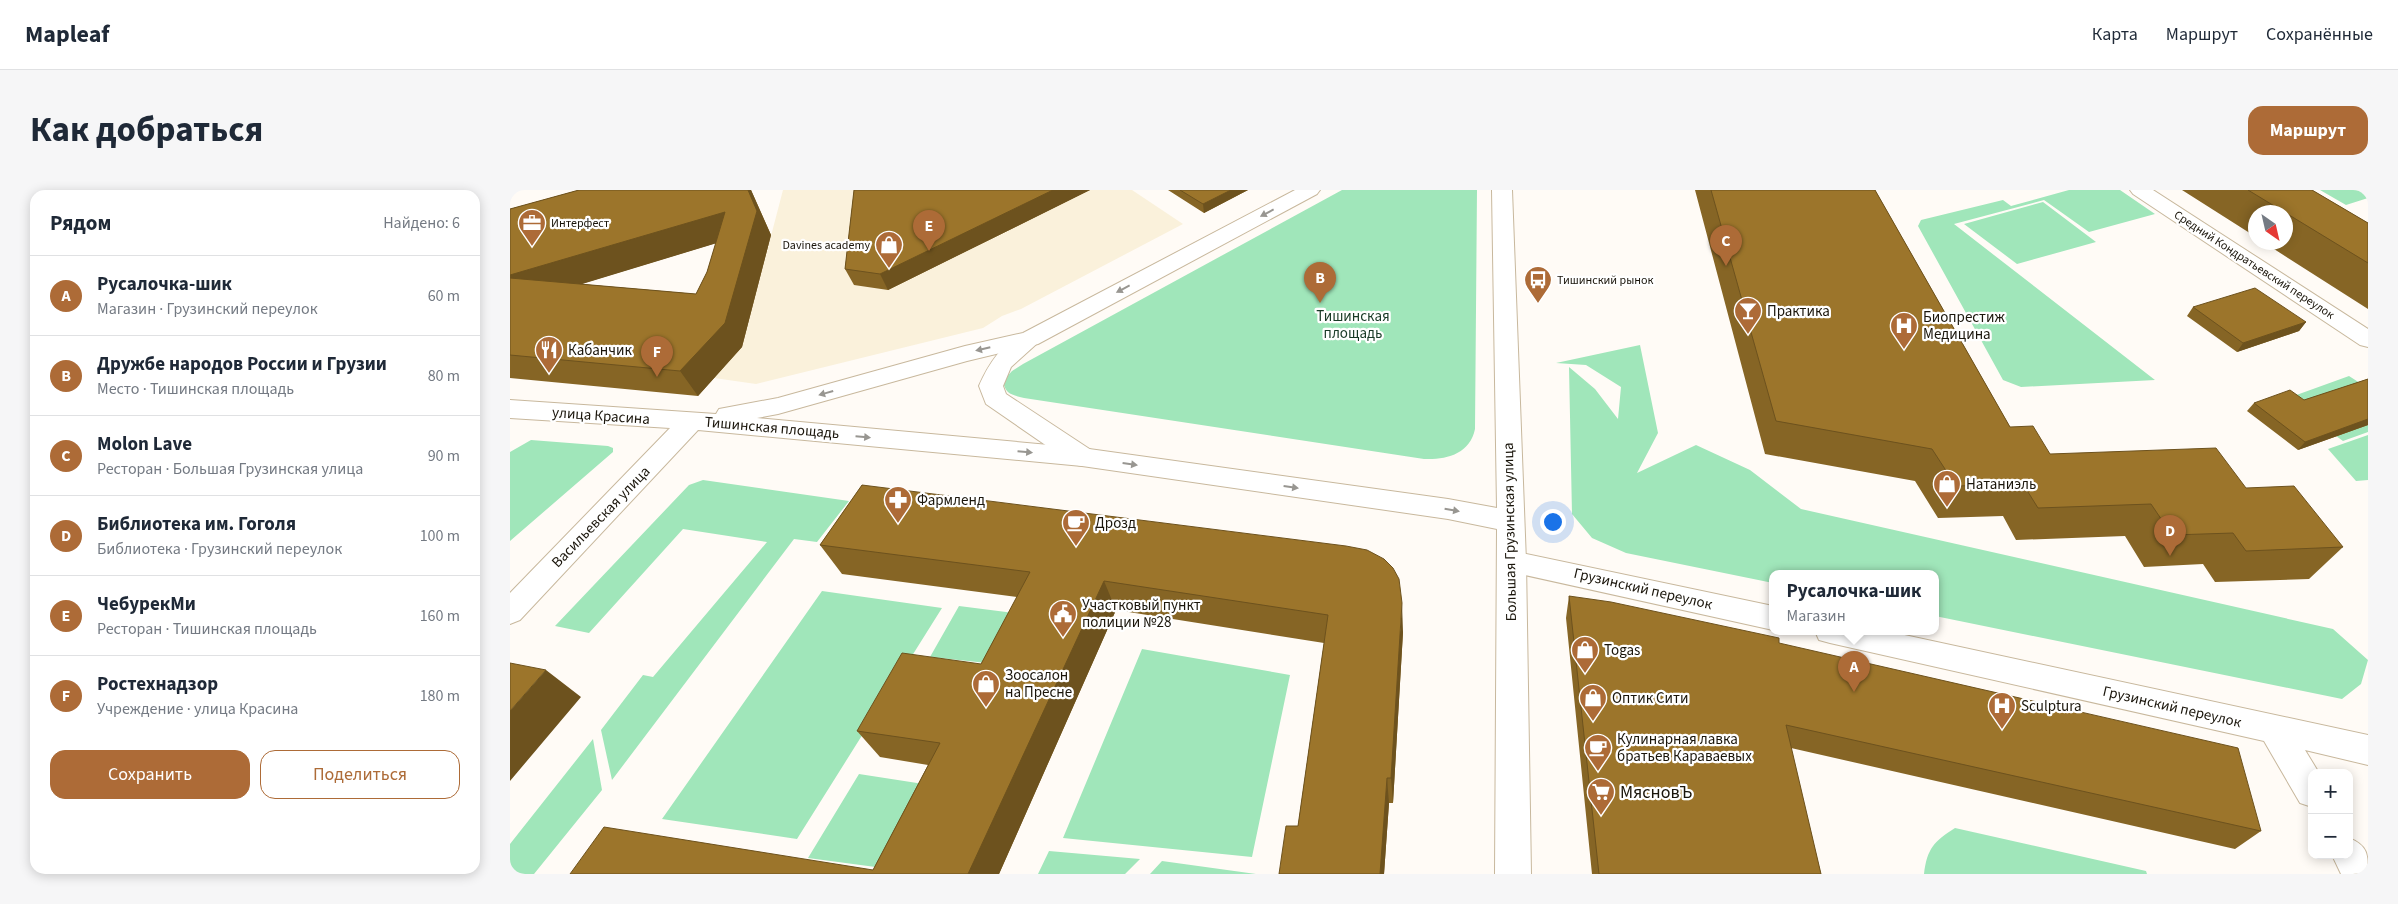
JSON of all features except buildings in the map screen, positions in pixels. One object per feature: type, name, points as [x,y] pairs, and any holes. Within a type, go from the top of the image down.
[{"type":"street","name":"Тишинская площадь","points":[[692,421],[778,406],[1030,338],[1310,190]]},
{"type":"street","name":"Большая Грузинская улица","points":[[1502,190],[1512,562],[1513,874]]},
{"type":"street","name":"Средний Кондратьевский переулок","points":[[2140,190],[2368,340]]},
{"type":"street","points":[[1030,338],[1002,364],[991,386],[995,398],[1032,425],[1082,457]]},
{"type":"street","name":"улица Красина","points":[[510,409],[692,421]]},
{"type":"street","name":"Тишинская площадь","points":[[692,421],[1082,457],[1448,509],[1510,521]]},
{"type":"street","name":"Васильевская улица","points":[[510,612],[692,421]]},
{"type":"street","name":"Грузинский переулок","points":[[1512,562],[1769,617]]},
{"type":"street","name":"Грузинский переулок","points":[[1848,635],[2368,750]]},
{"type":"street","points":[[2275,730],[2308,785]]},
{"type":"street","points":[[2351,859],[2360,874]]},
{"type":"shaded area","points":[[783,190],[1132,190],[1183,224],[1021,309],[1002,316],[983,328],[756,384],[714,378],[742,347]]},
{"type":"green space","name":"Тишинская площадь","points":[[1342,190],[1477,190],[1475,429],[1468,444],[1456,454],[1448,457],[1424,459],[1024,398],[1013,395],[1005,389],[1003,381],[1012,371],[1023,364]]},
{"type":"green space","points":[[2069,190],[2120,190],[2155,214],[2089,232],[2044,200],[1954,224],[2155,380],[2021,387],[2003,380],[1918,226],[1921,220],[2003,200],[2011,206]]},
{"type":"green space","points":[[2320,190],[2368,190],[2368,198],[2346,205]]},
{"type":"green space","points":[[2043,202],[2096,242],[2017,264],[1964,224]]},
{"type":"green space","points":[[1640,345],[1658,433],[1637,473],[1696,445],[1750,470],[1801,509],[2333,629],[2368,660],[2361,684],[2342,699],[1939,617],[1939,570],[1769,570],[1769,582],[1626,553],[1592,538],[1572,514],[1569,367],[1595,389],[1618,419],[1621,387],[1586,365],[1556,363]]},
{"type":"green space","points":[[2349,376],[2363,385],[2368,404],[2368,432],[2343,441],[2285,399]]},
{"type":"green space","points":[[2368,435],[2368,480],[2356,481],[2328,449]]},
{"type":"green space","points":[[531,440],[608,446],[613,448],[613,452],[510,541],[510,452]]},
{"type":"green space","points":[[703,480],[849,501],[817,542],[794,539],[612,780],[601,730],[643,675],[653,677],[767,542],[683,529],[589,633],[555,626],[689,485]]},
{"type":"green space","points":[[822,591],[942,608],[797,839],[662,819]]},
{"type":"green space","points":[[959,606],[1014,613],[987,663],[930,657]]},
{"type":"green space","points":[[1142,649],[1290,675],[1252,857],[1063,838]]},
{"type":"green space","points":[[593,739],[602,790],[534,874],[510,874],[510,844]]},
{"type":"green space","points":[[859,774],[930,785],[883,868],[808,858]]},
{"type":"green space","points":[[1955,828],[2146,871],[2147,874],[1924,874],[1927,858],[1933,846]]},
{"type":"green space","points":[[1049,851],[1140,859],[1125,874],[1038,874]]},
{"type":"green space","points":[[1162,861],[1256,874],[1150,874]]},
{"type":"place","name":"Интерфест","points":[[532,247]]},
{"type":"place","name":"ЧебурекМи","points":[[929,251]]},
{"type":"place","name":"Molon Lave","points":[[1726,266]]},
{"type":"place","name":"Davines academy","points":[[889,269]]},
{"type":"place","name":"Дружбе народов России и Грузии","points":[[1320,303]]},
{"type":"place","name":"Тишинский рынок","points":[[1538,304]]},
{"type":"place","name":"Практика","points":[[1748,335]]},
{"type":"place","name":"Биопрестиж Медицина","points":[[1904,350]]},
{"type":"place","name":"Кабанчик","points":[[549,374]]},
{"type":"place","name":"Ростехнадзор","points":[[657,377]]},
{"type":"place","name":"Натаниэль","points":[[1947,508]]},
{"type":"place","name":"Фармленд","points":[[898,524]]},
{"type":"place","name":"Дрозд","points":[[1076,547]]},
{"type":"place","name":"Библиотека им. Гоголя","points":[[2170,556]]},
{"type":"place","name":"Участковый пункт полиции №28","points":[[1063,638]]},
{"type":"place","name":"Togas","points":[[1585,674]]},
{"type":"place","name":"Русалочка-шик","points":[[1854,692]]},
{"type":"place","name":"Зоосалон на Пресне","points":[[986,708]]},
{"type":"place","name":"Оптик Сити","points":[[1593,722]]},
{"type":"place","name":"Sculptura","points":[[2002,730]]},
{"type":"place","name":"Кулинарная лавка братьев Караваевых","points":[[1598,772]]},
{"type":"place","name":"МясновЪ","points":[[1601,816]]}]
